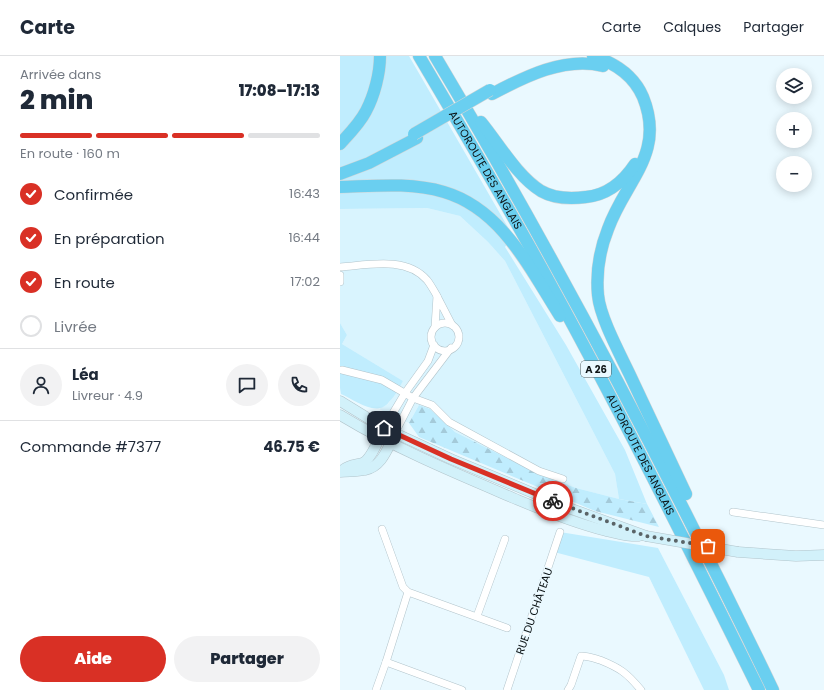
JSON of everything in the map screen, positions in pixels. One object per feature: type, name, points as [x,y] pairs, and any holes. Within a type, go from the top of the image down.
[{"type":"highway","points":[[340,144],[366,112],[375,89],[380,56]]},
{"type":"highway","name":"AUTOROUTE DES ANGLAIS","points":[[420,56],[547,277],[611,396],[759,690]]},
{"type":"highway","name":"AUTOROUTE DES ANGLAIS","points":[[435,56],[460,97],[570,293],[714,568],[773,690]]},
{"type":"highway","points":[[340,174],[369,163],[491,92],[530,66],[556,56]]},
{"type":"highway","points":[[593,56],[614,64],[626,72],[639,88],[650,121],[649,141],[639,172],[618,207],[608,229],[597,274],[598,296],[604,318],[615,345],[695,514],[714,568]]},
{"type":"highway","points":[[460,97],[526,179],[542,191],[557,197],[573,199],[606,193],[628,176],[635,164],[643,142],[643,124],[640,109],[632,91],[620,76],[609,69],[588,61],[571,61],[552,65],[533,72],[491,92]]},
{"type":"highway","points":[[340,169],[415,136]]},
{"type":"highway","points":[[340,187],[391,185],[417,187],[444,192],[468,202],[491,218],[515,247],[611,396]]},
{"type":"main road","points":[[340,401],[384,428],[451,459],[569,508],[646,536]]},
{"type":"main road","points":[[340,415],[391,443],[480,484],[554,515],[591,527],[619,534],[646,536],[738,552],[796,556],[824,556]]},
{"type":"main road","points":[[340,472],[347,466],[363,462],[368,458],[384,428]]},
{"type":"main road","points":[[340,472],[367,470],[384,456],[395,433]]},
{"type":"street","points":[[340,267],[396,264],[411,268],[426,279],[437,296],[452,325],[457,331],[458,339],[454,346],[413,398],[395,433]]},
{"type":"street","points":[[340,274],[340,282]]},
{"type":"street","points":[[437,296],[435,327],[431,334],[432,342],[442,350],[451,348]]},
{"type":"street","points":[[435,327],[443,323],[452,325]]},
{"type":"street","points":[[384,428],[405,393],[428,361],[434,345]]},
{"type":"street","points":[[342,370],[382,380],[413,398],[432,405],[449,422],[539,471],[563,479]]},
{"type":"street","points":[[733,512],[824,525]]},
{"type":"street","points":[[382,529],[403,587],[408,592],[507,628]]},
{"type":"street","name":"RUE DU CHÂTEAU","points":[[507,690],[560,532]]},
{"type":"street","points":[[477,616],[505,539]]},
{"type":"street","points":[[376,690],[408,592]]},
{"type":"street","points":[[568,690],[581,656],[588,656],[616,666],[627,674],[640,690]]},
{"type":"street","points":[[386,662],[462,690]]},
{"type":"shaded area","points":[[427,208],[460,216],[488,242],[505,261],[615,474],[619,499],[576,488],[535,472],[455,432],[430,409],[419,405],[409,423],[379,409],[388,404],[403,381],[342,344],[347,335],[340,323],[340,209]]},
{"type":"green space","points":[[340,56],[409,56],[513,236],[505,247],[566,345],[625,450],[647,504],[619,499],[615,474],[505,261],[488,242],[460,216],[427,208],[340,209]]},
{"type":"green space","points":[[340,323],[347,335],[342,344],[403,381],[397,392],[384,406],[372,408],[341,394]]},
{"type":"green space","points":[[419,405],[430,409],[455,432],[535,472],[576,488],[619,499],[647,504],[659,527],[595,511],[419,437],[409,423]]},
{"type":"green space","points":[[560,532],[658,548],[724,675],[729,690],[704,690],[649,577],[554,552]]},
{"type":"way so far","points":[[553,501],[646,536],[708,546]]},
{"type":"route","points":[[384,428],[451,459],[553,501]]}]
